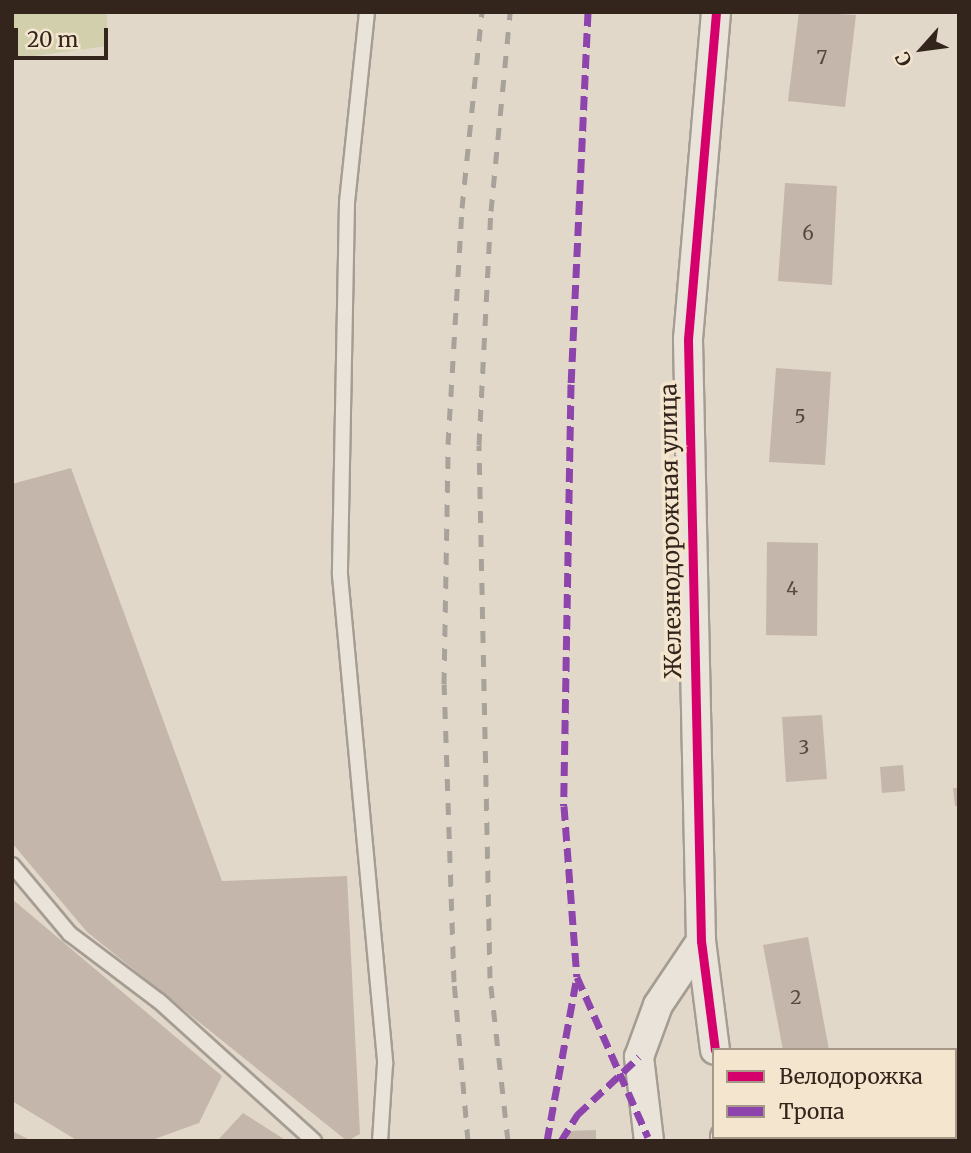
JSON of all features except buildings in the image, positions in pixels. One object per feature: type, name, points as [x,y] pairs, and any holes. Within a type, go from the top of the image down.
[{"type":"street","name":"Железнодорожная улица","points":[[715,1048],[702,941],[688,339],[716,12]]},
{"type":"street","points":[[649,1141],[639,1057],[658,1005],[702,941]]},
{"type":"lane","points":[[367,12],[347,203],[341,575],[385,1064],[380,1141]]},
{"type":"lane","points":[[12,865],[70,934],[159,1001],[314,1141]]},
{"type":"shaded area","points":[[12,12],[107,12],[107,46],[12,59]]},
{"type":"railway","points":[[468,1141],[454,982],[444,684],[448,444],[462,208],[482,12]]},
{"type":"railway","points":[[508,1141],[490,978],[479,445],[491,211],[510,12]]},
{"type":"marked path","points":[[588,12],[571,384],[564,806],[577,977],[648,1137]]},
{"type":"marked path","points":[[547,1141],[576,981]]},
{"type":"marked path","points":[[561,1141],[577,1115],[639,1057]]},
{"type":"cycle path","points":[[715,1048],[701,941],[688,339],[716,12]]}]
